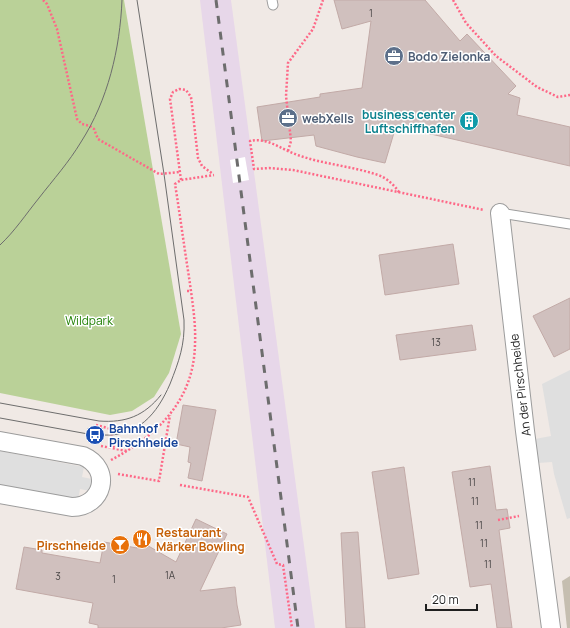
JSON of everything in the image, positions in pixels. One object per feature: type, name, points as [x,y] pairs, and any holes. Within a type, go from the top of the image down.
[{"type":"street","name":"An der Pirschheide","points":[[500,213],[525,431],[551,628]]},
{"type":"street","points":[[0,441],[83,456],[91,460],[98,469],[101,480],[98,492],[89,503],[81,506],[72,507],[0,494]]},
{"type":"lane","points":[[500,213],[570,224]]},
{"type":"path","points":[[43,0],[57,28],[77,119],[82,124],[90,126],[94,129],[98,138],[159,174],[180,172]]},
{"type":"path","points":[[288,151],[291,141],[286,96],[288,63],[313,29],[323,0]]},
{"type":"path","points":[[453,0],[466,23],[496,56],[536,87],[558,97],[570,95]]},
{"type":"path","points":[[171,184],[175,184],[181,180],[214,175],[202,166],[198,158],[191,97],[186,90],[182,89],[173,92],[170,99],[181,180]]},
{"type":"path","points":[[399,192],[393,184],[379,175],[317,161],[288,151],[270,142],[256,140],[250,141],[254,169],[269,168],[293,170],[500,213]]},
{"type":"path","points":[[98,469],[147,438],[165,422],[186,388],[191,374],[196,344],[191,291],[175,184]]},
{"type":"path","points":[[98,469],[159,481],[170,414]]},
{"type":"path","points":[[96,425],[111,429],[114,449]]},
{"type":"path","points":[[180,485],[248,497],[277,564],[283,565],[292,628]]},
{"type":"path","points":[[498,520],[518,516]]},
{"type":"shaded area","points":[[200,0],[231,0],[315,628],[275,628]]},
{"type":"shaded area","points":[[570,370],[570,518],[567,519],[552,462],[538,463],[535,439],[551,436],[542,384]]},
{"type":"shaded area","points":[[0,451],[84,467],[82,477],[92,479],[90,491],[80,489],[78,500],[0,485]]},
{"type":"shaded area","points":[[570,576],[570,628],[567,628],[562,581]]},
{"type":"green space","name":"Wildpark","points":[[0,0],[124,0],[181,334],[169,373],[154,397],[132,411],[110,415],[0,393]]},
{"type":"pier","points":[[245,157],[249,180],[233,183],[230,160]]},
{"type":"building","points":[[334,0],[425,0],[460,41],[467,34],[516,86],[508,94],[520,98],[517,115],[570,127],[570,166],[396,126],[385,163],[316,146],[314,135],[262,141],[257,107],[320,97],[320,94],[362,88],[371,21],[342,29]]},
{"type":"building","points":[[453,244],[459,284],[385,295],[379,255]]},
{"type":"building","points":[[570,298],[570,349],[554,357],[533,316]]},
{"type":"building","points":[[472,325],[476,350],[400,360],[396,335]]},
{"type":"building","points":[[183,405],[216,410],[202,481],[188,478],[191,463],[188,462],[190,447],[176,444]]},
{"type":"building","points":[[490,466],[496,510],[507,509],[510,528],[499,530],[512,628],[497,628],[491,584],[470,587],[452,472]]},
{"type":"building","points":[[404,467],[419,574],[388,579],[372,472]]},
{"type":"building","points":[[196,519],[227,534],[200,591],[235,587],[241,625],[221,628],[98,628],[98,625],[89,623],[93,603],[16,589],[24,547],[42,550],[42,553],[100,563],[104,542],[137,548],[138,540],[176,562]]},
{"type":"building","points":[[358,532],[365,628],[346,628],[341,533]]},
{"type":"tram line","points":[[0,245],[16,228],[66,164],[99,109],[111,74],[119,37],[122,0]]},
{"type":"tram line","points":[[0,418],[93,434],[115,435],[126,432],[145,422],[159,405],[170,384],[179,360],[184,337],[184,320],[164,174],[137,0]]},
{"type":"tram line","points":[[0,403],[99,421],[118,421],[134,417],[141,413],[161,395]]},
{"type":"railway","points":[[216,0],[298,628]]},
{"type":"place","name":"Bodo Zielonka","points":[[394,56]]},
{"type":"place","name":"webXells","points":[[288,118]]},
{"type":"place","name":"business center Luftschiffhafen","points":[[469,121]]},
{"type":"place","name":"Bahnhof Pirschheide","points":[[95,435]]},
{"type":"place","name":"Restaurant Märker Bowling","points":[[142,539]]},
{"type":"place","name":"Pirschheide","points":[[120,545]]}]
